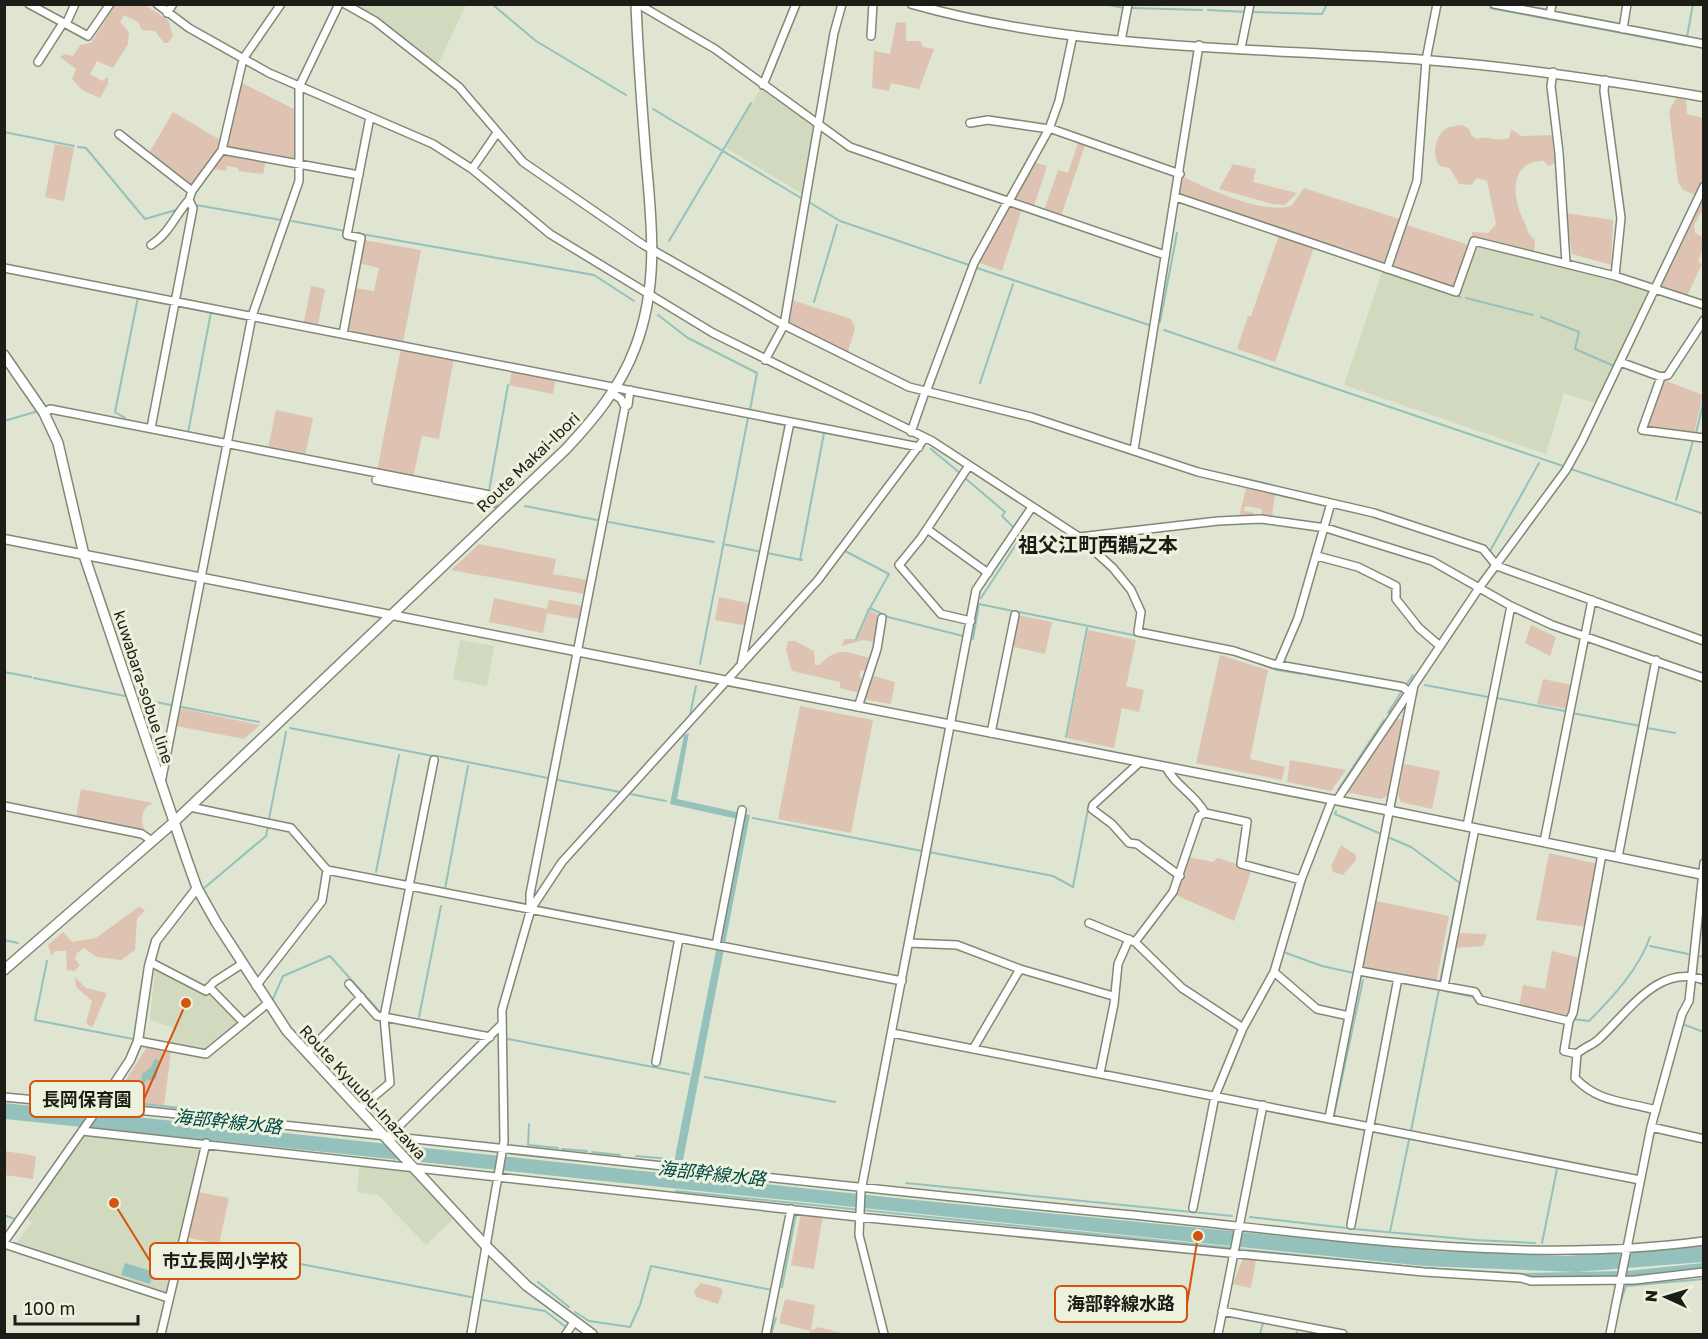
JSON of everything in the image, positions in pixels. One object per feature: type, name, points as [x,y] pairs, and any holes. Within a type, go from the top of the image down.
[{"type":"main road","name":"Route Makai-Ibori","points":[[173,823],[566,450],[600,412],[614,390],[635,349],[650,295],[654,249],[637,4]]},
{"type":"main road","name":"kuwabara-sobue line","points":[[6,358],[44,413],[58,442],[67,473],[84,555],[173,823]]},
{"type":"main road","points":[[4,970],[173,823]]},
{"type":"main road","name":"Route Kyuubu-Inazawa","points":[[173,823],[197,888],[267,1004],[287,1031],[487,1247],[527,1286],[592,1335]]},
{"type":"street","points":[[29,4],[88,36],[110,4]]},
{"type":"street","points":[[38,62],[65,24],[75,4]]},
{"type":"street","points":[[157,4],[243,59],[299,87],[432,144],[472,169],[550,234],[650,295],[765,360],[932,441],[968,467],[1079,537],[1113,568],[1131,590],[1141,612],[1138,632],[1234,651],[1278,665],[1403,687],[1409,692]]},
{"type":"street","points":[[167,12],[173,4]]},
{"type":"street","points":[[151,245],[165,236],[189,200],[192,191],[222,150],[243,59],[281,4]]},
{"type":"street","points":[[637,4],[715,50],[850,147],[1165,255]]},
{"type":"street","points":[[763,85],[796,4]]},
{"type":"street","points":[[765,360],[784,324],[834,33],[842,4]]},
{"type":"street","points":[[871,36],[873,4]]},
{"type":"street","points":[[912,4],[946,14],[1073,35],[1426,60],[1553,72],[1704,97]]},
{"type":"street","points":[[946,14],[950,4]]},
{"type":"street","points":[[1121,40],[1128,4]]},
{"type":"street","points":[[1241,48],[1250,4]]},
{"type":"street","points":[[1387,269],[1418,181],[1426,60],[1437,4]]},
{"type":"street","points":[[1494,4],[1704,44]]},
{"type":"street","points":[[1550,15],[1552,4]]},
{"type":"street","points":[[1623,29],[1627,4]]},
{"type":"street","points":[[160,785],[252,316],[299,181],[299,87],[340,5],[375,21],[459,87],[523,162],[642,244],[784,324],[909,387],[1031,417],[1198,472],[1331,503],[1453,537],[1484,549],[1497,566],[1704,641]]},
{"type":"street","points":[[911,432],[974,263],[1049,129],[1059,101],[1073,35]]},
{"type":"street","points":[[1134,450],[1180,174],[1198,45]]},
{"type":"street","points":[[1553,72],[1551,86],[1559,153],[1566,263]]},
{"type":"street","points":[[1605,80],[1604,91],[1621,218],[1615,276]]},
{"type":"street","points":[[343,334],[361,238],[347,235],[370,117]]},
{"type":"street","points":[[970,123],[988,120],[1049,129],[1180,174]]},
{"type":"street","points":[[472,169],[497,133]]},
{"type":"street","points":[[119,134],[192,191]]},
{"type":"street","points":[[222,150],[359,175]]},
{"type":"street","points":[[1193,1208],[1215,1096],[1244,1028],[1274,972],[1301,880],[1335,800],[1479,588],[1566,470],[1704,186]]},
{"type":"street","points":[[1176,197],[1456,292],[1474,241],[1615,276],[1704,305]]},
{"type":"street","points":[[151,428],[193,208],[189,200]]},
{"type":"street","points":[[4,268],[614,390],[630,390],[919,447]]},
{"type":"street","points":[[1620,362],[1661,377],[1668,375],[1704,320]]},
{"type":"street","points":[[1661,377],[1642,430],[1704,438]]},
{"type":"street","points":[[614,390],[625,407]]},
{"type":"street","points":[[531,909],[530,894],[630,390]]},
{"type":"street","points":[[44,413],[50,409],[495,496],[494,500],[505,507]]},
{"type":"street","points":[[741,668],[790,422]]},
{"type":"street","points":[[471,1335],[500,1174],[502,1010],[531,909],[562,862],[741,668],[818,580],[924,439]]},
{"type":"street","points":[[968,467],[927,529],[899,565],[941,614],[970,621]]},
{"type":"street","points":[[376,480],[494,503],[494,500]]},
{"type":"street","points":[[1278,665],[1298,618],[1326,528],[1331,503]]},
{"type":"street","points":[[885,1335],[859,1235],[858,1215],[861,1190],[976,590],[1032,507]]},
{"type":"street","points":[[1079,537],[1218,521],[1261,519],[1326,528],[1432,561],[1510,606],[1584,637],[1704,678]]},
{"type":"street","points":[[927,529],[988,573]]},
{"type":"street","points":[[4,539],[1391,811],[1702,875]]},
{"type":"street","points":[[1317,556],[1358,567],[1396,586],[1395,598],[1419,628],[1440,646]]},
{"type":"street","points":[[1544,842],[1592,600]]},
{"type":"street","points":[[1444,986],[1510,606]]},
{"type":"street","points":[[991,733],[1015,615]]},
{"type":"street","points":[[858,707],[877,649],[882,618]]},
{"type":"street","points":[[1618,857],[1656,660]]},
{"type":"street","points":[[1329,1118],[1414,685]]},
{"type":"street","points":[[359,1109],[390,1083],[384,1017],[434,760]]},
{"type":"street","points":[[1140,762],[1093,804],[1092,809],[1112,824],[1129,843],[1137,844],[1180,876]]},
{"type":"street","points":[[1166,767],[1171,777],[1198,801],[1205,813]]},
{"type":"street","points":[[4,806],[142,834],[152,841]]},
{"type":"street","points":[[190,807],[291,828],[327,870],[902,981]]},
{"type":"street","points":[[716,945],[741,811]]},
{"type":"street","points":[[1100,1073],[1114,1004],[1118,964],[1132,941],[1173,892],[1199,816],[1205,813],[1247,822],[1241,864],[1301,880]]},
{"type":"street","points":[[1602,854],[1564,1051],[1577,1054],[1595,1044],[1641,997],[1666,979],[1675,975],[1692,976],[1704,980]]},
{"type":"street","points":[[1610,1335],[1656,1110],[1682,1014],[1689,1001],[1704,863]]},
{"type":"street","points":[[256,986],[322,901],[327,870]]},
{"type":"street","points":[[168,1298],[4,1243],[130,1060],[138,1041],[150,962],[156,940],[197,888]]},
{"type":"street","points":[[1089,923],[1132,941],[1182,988],[1244,1028]]},
{"type":"street","points":[[656,1062],[679,938]]},
{"type":"street","points":[[909,943],[957,945],[1020,969],[1113,996]]},
{"type":"street","points":[[150,962],[206,991],[242,964]]},
{"type":"street","points":[[973,1049],[1020,969]]},
{"type":"street","points":[[1359,971],[1475,992],[1480,1000],[1569,1021]]},
{"type":"street","points":[[1274,972],[1317,1009],[1349,1016]]},
{"type":"street","points":[[1351,1225],[1398,978]]},
{"type":"street","points":[[349,984],[377,1016],[490,1037]]},
{"type":"street","points":[[209,987],[244,1023]]},
{"type":"street","points":[[307,1053],[361,997]]},
{"type":"street","points":[[138,1041],[206,1054],[267,1004]]},
{"type":"street","points":[[387,1138],[501,1025]]},
{"type":"street","points":[[892,1033],[1640,1180]]},
{"type":"street","points":[[1577,1054],[1575,1078],[1588,1092],[1602,1098],[1656,1110]]},
{"type":"street","points":[[4,1097],[97,1109],[861,1190],[1439,1245],[1519,1250],[1628,1248],[1704,1241]]},
{"type":"street","points":[[1218,1335],[1263,1105]]},
{"type":"street","points":[[1652,1127],[1704,1139]]},
{"type":"street","points":[[83,1130],[500,1174],[791,1209],[1424,1272],[1521,1278],[1531,1281],[1620,1280],[1704,1272]]},
{"type":"street","points":[[161,1335],[206,1143]]},
{"type":"street","points":[[766,1335],[791,1209]]},
{"type":"street","points":[[1222,1311],[1343,1335]]},
{"type":"street","points":[[566,1335],[574,1322]]},
{"type":"shaded area","points":[[115,5],[145,5],[168,20],[173,36],[168,43],[164,43],[155,31],[142,30],[138,22],[124,15],[120,22],[129,32],[128,44],[113,68],[97,61],[90,74],[102,81],[108,77],[108,84],[100,98],[82,90],[72,79],[76,69],[60,57],[65,54],[73,56],[80,45],[91,43]]},
{"type":"shaded area","points":[[353,5],[466,5],[437,66],[376,17]]},
{"type":"shaded area","points":[[896,23],[906,23],[906,41],[920,41],[923,47],[934,49],[919,89],[891,83],[889,91],[872,88],[874,51],[890,54]]},
{"type":"shaded area","points":[[240,82],[296,110],[296,161],[226,149]]},
{"type":"shaded area","points":[[761,88],[813,125],[803,194],[726,148]]},
{"type":"shaded area","points":[[1676,98],[1686,100],[1687,114],[1703,118],[1703,178],[1695,195],[1683,190],[1678,182],[1669,111]]},
{"type":"shaded area","points":[[173,112],[222,141],[219,152],[193,185],[189,185],[149,153]]},
{"type":"shaded area","points":[[1462,125],[1469,129],[1472,136],[1477,139],[1509,138],[1511,129],[1521,136],[1553,135],[1555,163],[1548,166],[1544,161],[1532,163],[1524,167],[1516,182],[1520,212],[1529,233],[1535,240],[1534,253],[1472,236],[1472,232],[1488,233],[1496,224],[1487,181],[1477,178],[1471,185],[1459,184],[1450,168],[1440,166],[1437,162],[1435,152],[1437,140],[1443,131],[1449,127]]},
{"type":"shaded area","points":[[1078,143],[1085,145],[1061,216],[1044,210],[1058,170],[1068,173]]},
{"type":"shaded area","points":[[55,144],[74,148],[64,201],[45,197]]},
{"type":"shaded area","points":[[223,152],[266,160],[263,174],[238,171],[238,168],[227,166],[226,171],[211,169]]},
{"type":"shaded area","points":[[1033,162],[1047,166],[1034,206],[1014,198]]},
{"type":"shaded area","points":[[1233,164],[1256,169],[1253,182],[1297,193],[1285,205],[1272,204],[1219,189]]},
{"type":"shaded area","points":[[1183,177],[1236,199],[1265,207],[1291,206],[1304,188],[1402,220],[1386,264],[1180,195]]},
{"type":"shaded area","points":[[1703,194],[1703,209],[1694,225],[1695,233],[1703,237],[1703,250],[1698,261],[1702,264],[1687,296],[1660,289]]},
{"type":"shaded area","points":[[1010,205],[1022,209],[1002,271],[977,262]]},
{"type":"shaded area","points":[[1566,213],[1613,220],[1611,265],[1572,254]]},
{"type":"shaded area","points":[[1404,224],[1469,245],[1455,287],[1391,267]]},
{"type":"shaded area","points":[[1279,235],[1314,247],[1275,362],[1237,349]]},
{"type":"shaded area","points":[[363,240],[421,250],[403,342],[345,331],[354,288],[374,291],[379,268],[358,263]]},
{"type":"shaded area","points":[[1479,246],[1613,280],[1648,292],[1597,404],[1564,393],[1546,454],[1344,385],[1382,272],[1457,298],[1475,248]]},
{"type":"shaded area","points":[[311,286],[325,289],[318,325],[304,322]]},
{"type":"shaded area","points":[[792,300],[851,319],[855,328],[848,352],[789,323]]},
{"type":"shaded area","points":[[401,348],[454,358],[439,439],[422,436],[413,478],[377,471]]},
{"type":"shaded area","points":[[512,370],[556,378],[553,394],[509,385]]},
{"type":"shaded area","points":[[1664,380],[1703,395],[1694,433],[1647,426]]},
{"type":"shaded area","points":[[276,410],[313,418],[305,456],[268,448]]},
{"type":"shaded area","points":[[1246,488],[1275,494],[1272,517],[1262,517],[1262,509],[1245,506],[1244,511],[1253,512],[1253,517],[1239,517]]},
{"type":"shaded area","points":[[479,544],[556,559],[553,574],[587,580],[584,594],[451,570]]},
{"type":"shaded area","points":[[719,597],[752,604],[747,626],[715,620]]},
{"type":"shaded area","points":[[494,598],[547,609],[549,600],[582,606],[579,619],[547,613],[543,633],[489,622]]},
{"type":"shaded area","points":[[870,610],[878,615],[875,642],[863,640],[842,646],[844,639],[857,639]]},
{"type":"shaded area","points":[[1018,615],[1052,622],[1045,654],[1011,646]]},
{"type":"shaded area","points":[[1531,625],[1556,637],[1550,656],[1525,643]]},
{"type":"shaded area","points":[[1088,630],[1136,640],[1126,686],[1144,690],[1139,712],[1122,708],[1114,748],[1067,738]]},
{"type":"shaded area","points":[[460,640],[494,646],[487,686],[453,679]]},
{"type":"shaded area","points":[[788,641],[795,641],[814,651],[815,665],[819,665],[832,655],[843,652],[870,658],[867,672],[861,670],[859,677],[864,679],[860,691],[840,688],[840,682],[792,671],[786,650]]},
{"type":"shaded area","points":[[1220,655],[1268,670],[1250,759],[1285,767],[1282,780],[1196,763]]},
{"type":"shaded area","points":[[871,675],[895,682],[891,704],[863,699]]},
{"type":"shaded area","points":[[1543,679],[1572,685],[1567,709],[1537,704]]},
{"type":"shaded area","points":[[800,706],[873,720],[851,833],[778,819]]},
{"type":"shaded area","points":[[180,708],[260,725],[244,739],[177,726]]},
{"type":"shaded area","points":[[1393,719],[1406,719],[1391,794],[1381,799],[1345,792]]},
{"type":"shaded area","points":[[1290,760],[1346,770],[1331,791],[1287,782]]},
{"type":"shaded area","points":[[1404,764],[1440,771],[1432,809],[1401,802],[1398,795]]},
{"type":"shaded area","points":[[81,789],[153,803],[144,810],[142,822],[144,831],[76,817]]},
{"type":"shaded area","points":[[1341,845],[1356,855],[1356,860],[1343,875],[1333,872],[1331,866]]},
{"type":"shaded area","points":[[1549,853],[1598,864],[1587,927],[1536,920]]},
{"type":"shaded area","points":[[1188,857],[1213,862],[1218,858],[1252,869],[1234,921],[1176,895]]},
{"type":"shaded area","points":[[1376,901],[1449,916],[1436,984],[1363,969]]},
{"type":"shaded area","points":[[140,906],[145,911],[137,918],[135,950],[121,960],[97,957],[84,948],[77,953],[75,959],[80,965],[75,971],[67,970],[66,951],[55,951],[52,956],[48,945],[63,932],[72,942],[96,938]]},
{"type":"shaded area","points":[[1456,933],[1487,934],[1483,946],[1453,948]]},
{"type":"shaded area","points":[[1552,951],[1581,958],[1571,1013],[1566,1018],[1519,1006],[1523,985],[1545,989]]},
{"type":"shaded area","points":[[155,968],[206,993],[208,990],[240,1022],[205,1051],[171,1043],[174,1028],[150,1020]]},
{"type":"shaded area","points":[[75,977],[86,988],[107,993],[93,1026],[90,1027],[86,1022],[92,1001],[76,987]]},
{"type":"shaded area","points":[[147,1047],[171,1052],[164,1105],[116,1101],[115,1097]]},
{"type":"shaded area","points":[[84,1134],[203,1147],[196,1187],[166,1294],[15,1246],[32,1222],[26,1218]]},
{"type":"shaded area","points":[[5,1151],[36,1156],[33,1179],[5,1175]]},
{"type":"shaded area","points":[[360,1163],[406,1168],[453,1219],[426,1245],[378,1195],[357,1192]]},
{"type":"shaded area","points":[[198,1192],[229,1198],[219,1244],[185,1237]]},
{"type":"shaded area","points":[[801,1213],[823,1215],[814,1269],[791,1265]]},
{"type":"shaded area","points":[[1243,1258],[1256,1260],[1251,1288],[1233,1284]]},
{"type":"shaded area","points":[[701,1283],[721,1288],[723,1291],[718,1304],[696,1297],[694,1291]]},
{"type":"shaded area","points":[[785,1299],[815,1305],[811,1331],[818,1327],[846,1334],[809,1334],[810,1331],[779,1323]]},
{"type":"water","points":[[689,733],[677,799],[750,815],[683,1160],[675,1160],[742,820],[670,804],[684,735]]},
{"type":"water","points":[[155,1059],[160,1061],[156,1079],[145,1081],[141,1094],[128,1094],[133,1084],[141,1083],[142,1074],[151,1067]]},
{"type":"water","points":[[4,1103],[905,1199],[1435,1251],[1566,1256],[1703,1246],[1703,1262],[1576,1272],[1424,1266],[5,1119]]},
{"type":"water","points":[[125,1263],[154,1272],[150,1284],[121,1275]]},
{"type":"water","points":[[1703,1263],[1703,1268],[1629,1276],[1532,1278],[1523,1275],[1524,1273],[1627,1271]]},
{"type":"waterway","points":[[492,4],[536,41],[626,95]]},
{"type":"waterway","points":[[1104,4],[1124,8]]},
{"type":"waterway","points":[[1252,12],[1322,14],[1327,4]]},
{"type":"waterway","points":[[1693,4],[1687,37],[1704,40]]},
{"type":"waterway","points":[[1132,8],[1202,10]]},
{"type":"waterway","points":[[1490,8],[1685,45]]},
{"type":"waterway","points":[[1208,10],[1247,12]]},
{"type":"waterway","points":[[669,241],[751,103]]},
{"type":"waterway","points":[[653,109],[801,198]]},
{"type":"waterway","points":[[4,132],[74,146]]},
{"type":"waterway","points":[[78,147],[86,148],[145,219],[176,210]]},
{"type":"waterway","points":[[809,202],[840,221],[969,265]]},
{"type":"waterway","points":[[196,205],[281,220]]},
{"type":"waterway","points":[[292,221],[345,231]]},
{"type":"waterway","points":[[814,302],[837,225]]},
{"type":"waterway","points":[[350,232],[594,275],[634,301]]},
{"type":"waterway","points":[[1160,322],[1177,233]]},
{"type":"waterway","points":[[977,268],[1149,325]]},
{"type":"waterway","points":[[1382,271],[1428,286]]},
{"type":"waterway","points":[[92,282],[169,297]]},
{"type":"waterway","points":[[980,383],[1013,284]]},
{"type":"waterway","points":[[1454,294],[1460,297]]},
{"type":"waterway","points":[[125,421],[125,418],[115,412],[138,297]]},
{"type":"waterway","points":[[178,298],[222,307]]},
{"type":"waterway","points":[[1466,298],[1533,315]]},
{"type":"waterway","points":[[226,308],[248,312]]},
{"type":"waterway","points":[[188,433],[211,312]]},
{"type":"waterway","points":[[258,314],[339,330]]},
{"type":"waterway","points":[[658,315],[688,338],[757,373],[750,410]]},
{"type":"waterway","points":[[1541,317],[1579,332],[1575,349],[1614,366]]},
{"type":"waterway","points":[[1164,330],[1563,466]]},
{"type":"waterway","points":[[489,491],[508,385]]},
{"type":"waterway","points":[[1696,433],[1704,400]]},
{"type":"waterway","points":[[4,421],[35,412]]},
{"type":"waterway","points":[[700,664],[748,418]]},
{"type":"waterway","points":[[800,560],[824,433]]},
{"type":"waterway","points":[[190,440],[222,446]]},
{"type":"waterway","points":[[1676,500],[1693,441]]},
{"type":"waterway","points":[[232,448],[492,499]]},
{"type":"waterway","points":[[931,449],[961,474]]},
{"type":"waterway","points":[[1490,551],[1539,463]]},
{"type":"waterway","points":[[1571,469],[1704,514]]},
{"type":"waterway","points":[[965,478],[1005,512],[1002,516],[1014,528]]},
{"type":"waterway","points":[[525,506],[597,520]]},
{"type":"waterway","points":[[609,522],[714,542]]},
{"type":"waterway","points":[[981,598],[1017,543]]},
{"type":"waterway","points":[[723,544],[762,552]]},
{"type":"waterway","points":[[845,551],[889,574],[870,608],[888,617],[963,636]]},
{"type":"waterway","points":[[767,553],[802,560]]},
{"type":"waterway","points":[[973,639],[979,604],[1013,611]]},
{"type":"waterway","points":[[856,639],[869,609]]},
{"type":"waterway","points":[[1019,612],[1163,641]]},
{"type":"waterway","points":[[1066,737],[1087,628]]},
{"type":"waterway","points":[[1171,642],[1225,653]]},
{"type":"waterway","points":[[1236,655],[1277,670],[1302,674]]},
{"type":"waterway","points":[[4,672],[31,677]]},
{"type":"waterway","points":[[1308,675],[1402,691],[1388,713]]},
{"type":"waterway","points":[[1406,685],[1413,675]]},
{"type":"waterway","points":[[34,678],[125,696]]},
{"type":"waterway","points":[[1425,685],[1488,697]]},
{"type":"waterway","points":[[690,715],[696,686]]},
{"type":"waterway","points":[[1497,698],[1565,711]]},
{"type":"waterway","points":[[139,699],[171,705]]},
{"type":"waterway","points":[[182,707],[259,722]]},
{"type":"waterway","points":[[1572,713],[1640,726]]},
{"type":"waterway","points":[[1338,790],[1384,720]]},
{"type":"waterway","points":[[290,728],[433,756]]},
{"type":"waterway","points":[[1647,728],[1675,733]]},
{"type":"waterway","points":[[269,819],[286,732]]},
{"type":"waterway","points":[[376,872],[399,755]]},
{"type":"waterway","points":[[437,756],[548,778]]},
{"type":"waterway","points":[[445,889],[468,766]]},
{"type":"waterway","points":[[558,780],[620,792]]},
{"type":"waterway","points":[[929,852],[1053,876],[1073,887],[1089,804],[1101,793]]},
{"type":"waterway","points":[[630,794],[666,801]]},
{"type":"waterway","points":[[1336,811],[1335,814],[1381,834]]},
{"type":"waterway","points":[[753,818],[922,851]]},
{"type":"waterway","points":[[203,889],[266,836],[268,827]]},
{"type":"waterway","points":[[1390,838],[1411,847],[1460,883],[1440,982]]},
{"type":"waterway","points":[[419,1017],[441,906]]},
{"type":"waterway","points":[[1572,1019],[1589,1021],[1598,1012],[1632,972],[1650,937]]},
{"type":"waterway","points":[[4,940],[18,943]]},
{"type":"waterway","points":[[1650,946],[1688,954]]},
{"type":"waterway","points":[[1286,953],[1322,966],[1354,973]]},
{"type":"waterway","points":[[272,1001],[283,976],[330,956],[379,1011]]},
{"type":"waterway","points":[[1696,973],[1698,956],[1704,957]]},
{"type":"waterway","points":[[47,961],[35,1020],[133,1039]]},
{"type":"waterway","points":[[1364,976],[1393,981]]},
{"type":"waterway","points":[[1334,1115],[1363,980]]},
{"type":"waterway","points":[[1401,983],[1432,988]]},
{"type":"waterway","points":[[1693,1000],[1695,983]]},
{"type":"waterway","points":[[1411,1131],[1439,989]]},
{"type":"waterway","points":[[1445,991],[1474,997]]},
{"type":"waterway","points":[[1685,1025],[1704,1032]]},
{"type":"waterway","points":[[508,1039],[689,1074]]},
{"type":"waterway","points":[[441,1090],[492,1040]]},
{"type":"waterway","points":[[705,1077],[835,1102]]},
{"type":"waterway","points":[[117,1101],[199,1110]]},
{"type":"waterway","points":[[529,1124],[528,1145],[558,1148]]},
{"type":"waterway","points":[[1390,1232],[1409,1140]]},
{"type":"waterway","points":[[562,1149],[587,1151]]},
{"type":"waterway","points":[[592,1152],[620,1155]]},
{"type":"waterway","points":[[636,1156],[670,1159]]},
{"type":"waterway","points":[[1542,1243],[1557,1169]]},
{"type":"waterway","points":[[906,1183],[1232,1216]]},
{"type":"waterway","points":[[676,1191],[1232,1248]]},
{"type":"waterway","points":[[782,1287],[796,1214]]},
{"type":"waterway","points":[[4,1215],[15,1219]]},
{"type":"waterway","points":[[1250,1217],[1347,1228]]},
{"type":"waterway","points":[[1354,1229],[1535,1243]]},
{"type":"waterway","points":[[182,1260],[187,1242],[471,1297]]},
{"type":"waterway","points":[[9,1249],[18,1252]]},
{"type":"waterway","points":[[1237,1249],[1424,1268],[1524,1274]]},
{"type":"waterway","points":[[575,1312],[589,1321],[630,1327],[640,1305],[651,1266],[772,1290]]},
{"type":"waterway","points":[[1619,1307],[1626,1286],[1704,1279]]},
{"type":"waterway","points":[[538,1282],[569,1307]]},
{"type":"waterway","points":[[483,1300],[545,1311],[567,1328]]},
{"type":"waterway","points":[[771,1334],[776,1318]]},
{"type":"waterway","points":[[1260,1334],[1263,1323]]},
{"type":"place","name":"長岡保育園","points":[[186,1003]]},
{"type":"place","name":"市立長岡小学校","points":[[114,1203]]},
{"type":"place","name":"海部幹線水路","points":[[1198,1236]]},
{"type":"district","name":"祖父江町西鵜之本","points":[[1098,544]]}]
